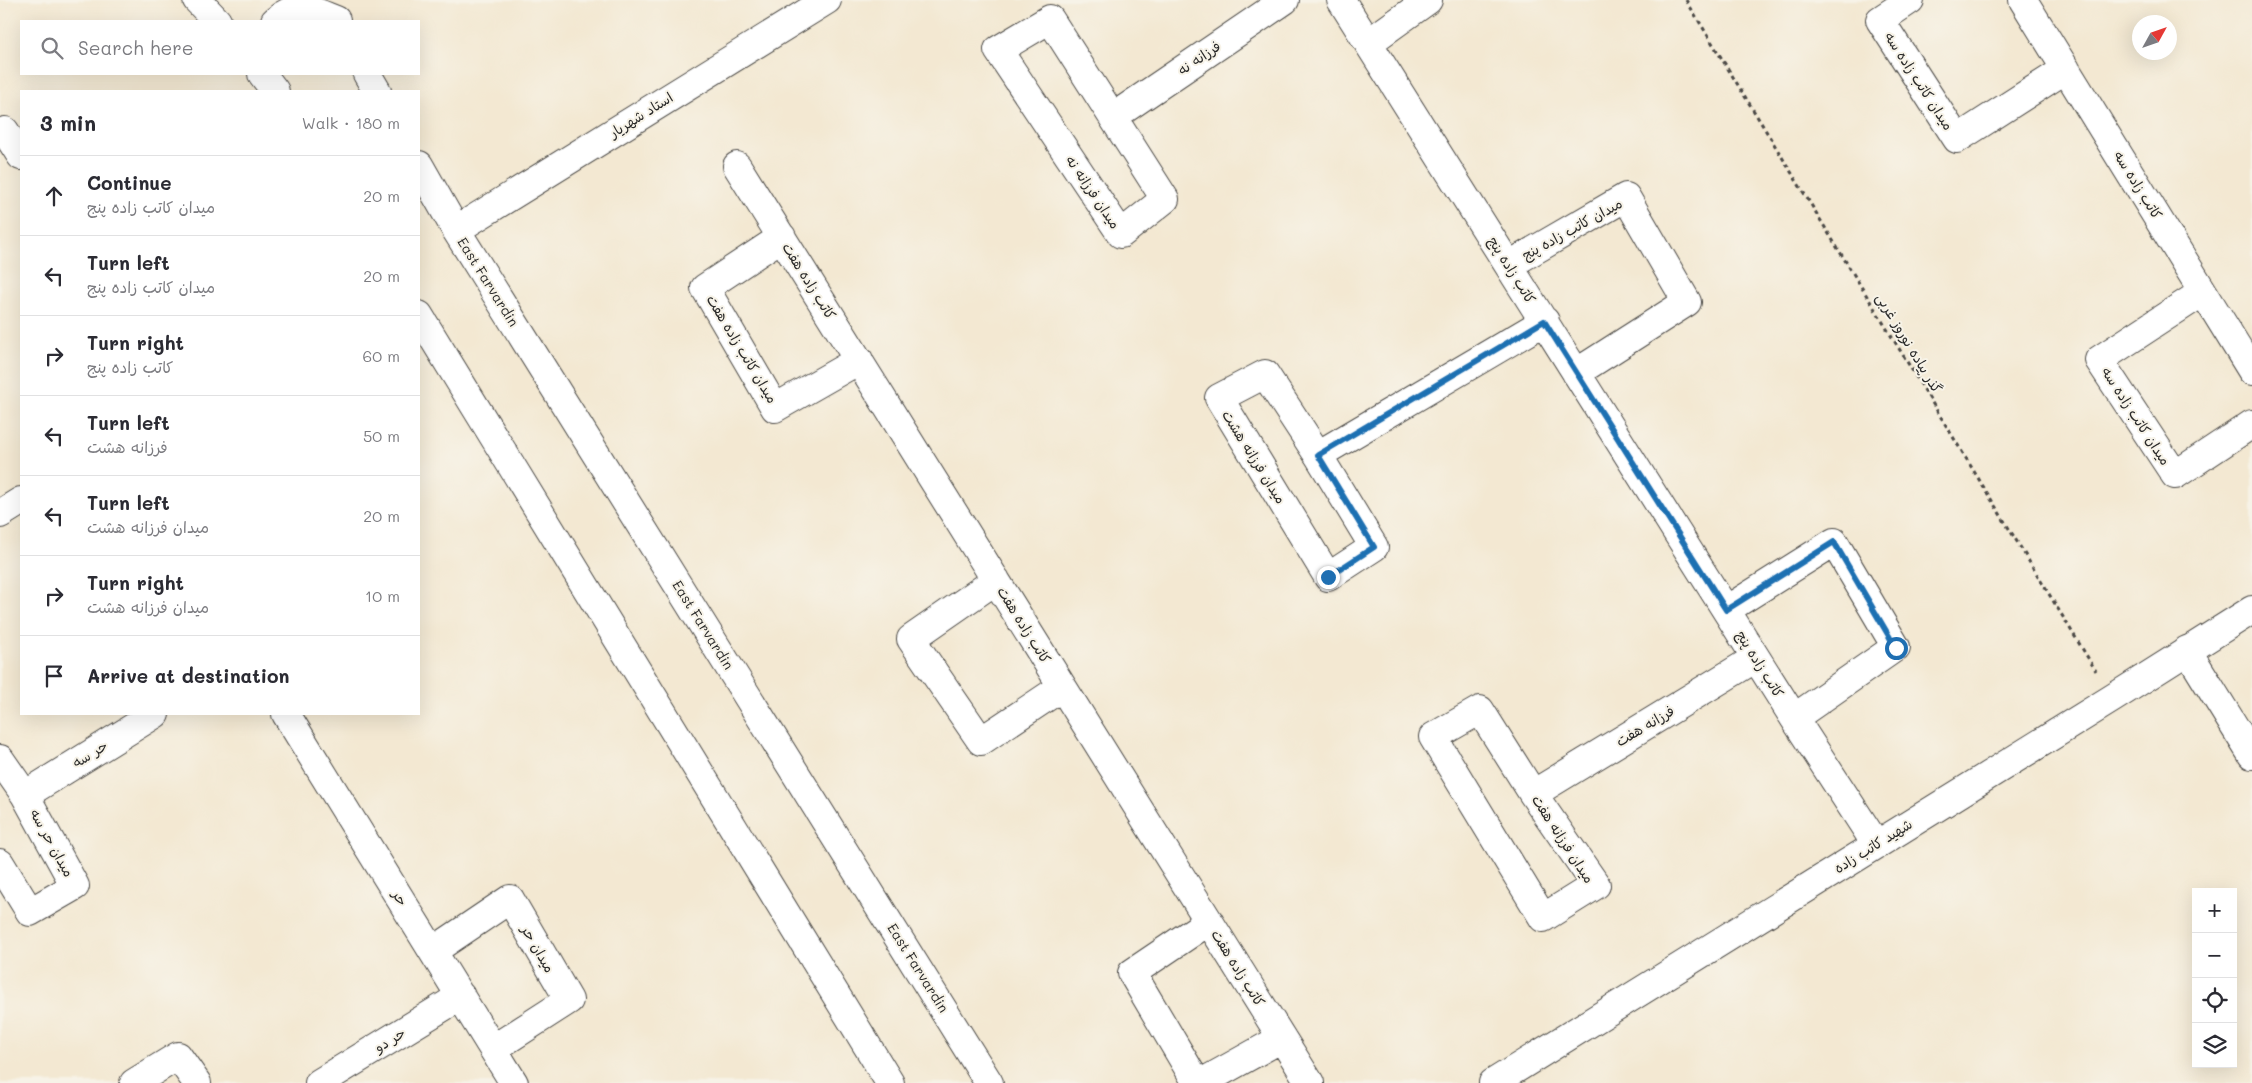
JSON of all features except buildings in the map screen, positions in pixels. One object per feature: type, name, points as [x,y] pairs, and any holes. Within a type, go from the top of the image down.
[{"type":"street","points":[[197,0],[216,20]]},
{"type":"street","name":"استاد شهریار","points":[[456,230],[827,0]]},
{"type":"street","name":"فرزانه نه","points":[[1113,116],[1285,0]]},
{"type":"street","name":"کاتب زاده پنج","points":[[1341,0],[1794,718],[1876,844]]},
{"type":"street","points":[[1368,43],[1428,0]]},
{"type":"street","name":"میدان کاتب زاده سه","points":[[1910,0],[1880,20],[1957,139],[2066,69]]},
{"type":"street","name":"کاتب زاده سه","points":[[2030,3],[2066,69],[2203,292],[2248,354]]},
{"type":"street","points":[[276,20],[286,12],[304,8],[333,14]]},
{"type":"street","name":"میدان فرزانه نه","points":[[1050,19],[1113,116],[1165,199],[1121,234],[998,50],[1050,19]]},
{"type":"street","points":[[263,75],[274,90]]},
{"type":"street","points":[[368,75],[376,90]]},
{"type":"street","points":[[0,134],[5,131],[20,154]]},
{"type":"street","name":"کاتب زاده هفت","points":[[737,166],[1310,1083]]},
{"type":"street","name":"East Farvardin","points":[[420,167],[456,230],[989,1083]]},
{"type":"street","name":"میدان کاتب زاده پنج","points":[[1509,265],[1626,197],[1687,302],[1576,373]]},
{"type":"street","name":"میدان کاتب زاده هفت","points":[[782,237],[705,288],[775,408],[859,360]]},
{"type":"street","name":"میدان کاتب زاده سه","points":[[2203,292],[2099,360],[2175,475],[2252,424]]},
{"type":"street","points":[[420,316],[890,1083]]},
{"type":"street","points":[[1318,455],[1544,321]]},
{"type":"street","name":"میدان فرزانه هشت","points":[[1265,374],[1318,455],[1374,547],[1328,577],[1219,398],[1265,374]]},
{"type":"street","points":[[0,514],[20,502]]},
{"type":"street","points":[[1726,610],[1834,542],[1896,648],[1794,718]]},
{"type":"street","points":[[996,580],[911,639],[981,741],[1062,687]]},
{"type":"street","name":"شهید کاتب زاده","points":[[1493,1083],[2252,610]]},
{"type":"street","points":[[2188,650],[2252,755]]},
{"type":"street","name":"فرزانه هفت","points":[[1533,794],[1756,658]]},
{"type":"street","name":"میدان فرزانه هفت","points":[[1480,710],[1533,794],[1596,885],[1542,918],[1433,737],[1480,710]]},
{"type":"street","name":"حر سه","points":[[25,794],[152,715]]},
{"type":"street","name":"حر","points":[[287,715],[514,1083]]},
{"type":"street","name":"میدان حر سه","points":[[0,759],[25,794],[75,886],[30,912],[0,863]]},
{"type":"street","name":"میدان حر","points":[[433,951],[510,899],[569,1000],[493,1049]]},
{"type":"street","points":[[1197,1083],[1132,973],[1209,920]]},
{"type":"street","name":"حر دو","points":[[319,1083],[461,996]]},
{"type":"street","points":[[1201,1083],[1282,1038]]},
{"type":"street","points":[[134,1083],[178,1056],[197,1083]]},
{"type":"path","name":"گذر پیاده نوروز غربی","points":[[1686,0],[2113,698]]},
{"type":"route","points":[[1328,577],[1374,547],[1318,455],[1544,321],[1726,610],[1834,542],[1896,648]]}]
